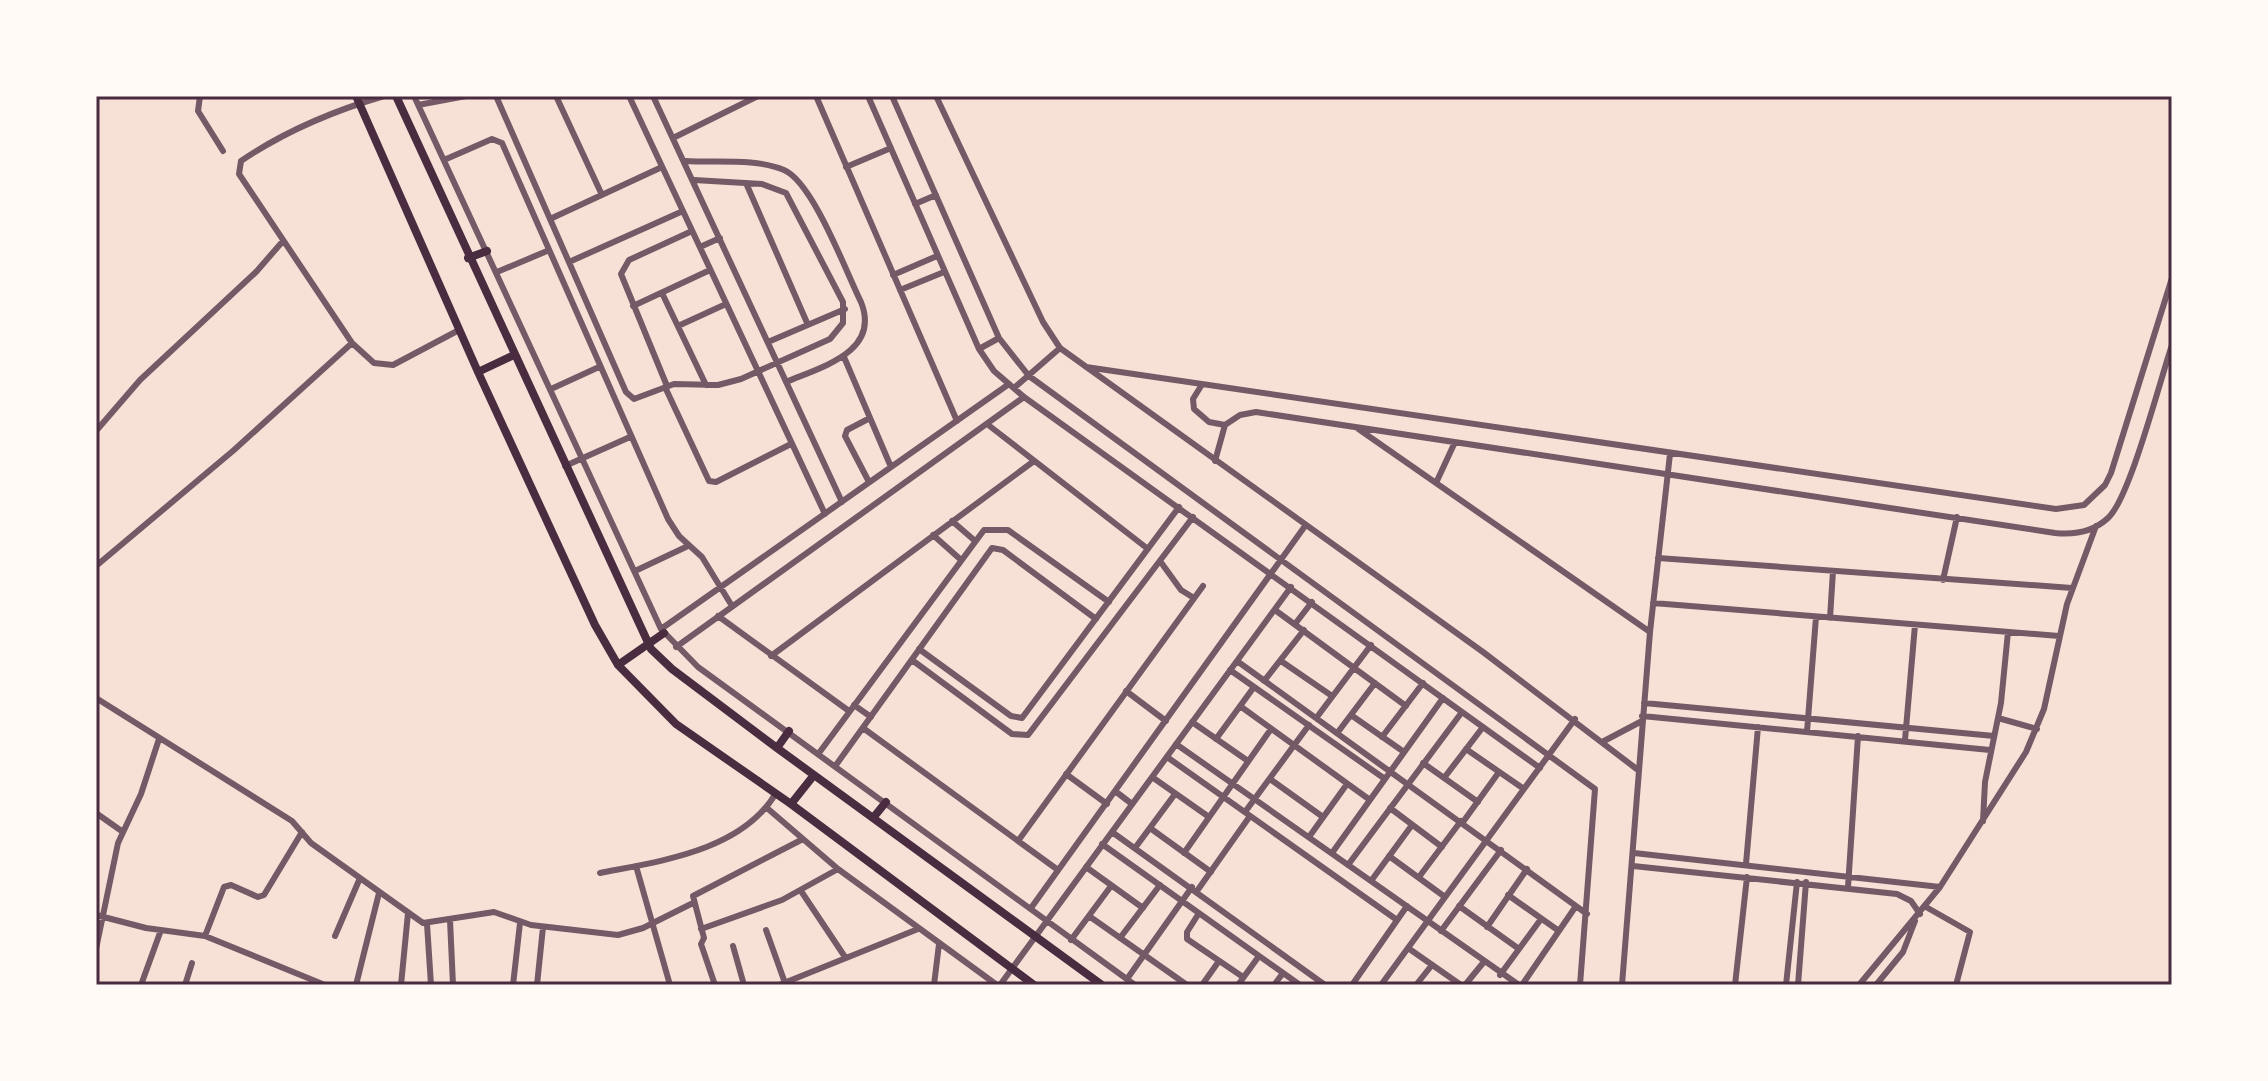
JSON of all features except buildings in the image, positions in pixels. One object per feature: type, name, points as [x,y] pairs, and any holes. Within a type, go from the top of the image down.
[{"type":"main road","points":[[396,96],[648,644],[672,669],[777,748],[1102,985]]},
{"type":"main road","points":[[358,100],[478,372],[595,625],[618,665],[668,718],[776,793],[1034,985]]},
{"type":"main road","points":[[468,258],[487,251]]},
{"type":"main road","points":[[478,372],[514,355]]},
{"type":"main road","points":[[618,665],[663,631]]},
{"type":"main road","points":[[777,748],[789,731]]},
{"type":"main road","points":[[791,804],[814,775]]},
{"type":"main road","points":[[873,818],[886,802]]},
{"type":"street","points":[[200,96],[198,111],[223,151]]},
{"type":"street","points":[[384,96],[358,100],[310,122],[241,161],[239,174],[352,343],[374,363],[393,365],[459,330]]},
{"type":"street","points":[[414,96],[663,631],[698,667],[1135,985]]},
{"type":"street","points":[[418,105],[466,96]]},
{"type":"street","points":[[496,96],[626,392],[640,399],[681,382],[706,385],[730,382],[758,372],[830,339],[843,323],[845,309],[786,193],[769,185],[694,180]]},
{"type":"street","points":[[556,96],[602,195]]},
{"type":"street","points":[[629,96],[825,514]]},
{"type":"street","points":[[653,96],[842,502]]},
{"type":"street","points":[[737,96],[741,105]]},
{"type":"street","points":[[673,138],[758,96]]},
{"type":"street","points":[[816,96],[957,421]]},
{"type":"street","points":[[868,96],[979,349],[1011,386],[1540,768]]},
{"type":"street","points":[[892,96],[999,338],[1029,376],[1283,559],[1596,792],[1580,985]]},
{"type":"street","points":[[936,96],[1043,322],[1060,348],[1575,719],[1638,770]]},
{"type":"street","points":[[444,160],[492,139],[500,141],[668,519],[688,546],[702,557],[732,606]]},
{"type":"street","points":[[846,167],[891,148]]},
{"type":"street","points":[[685,161],[769,166],[781,169],[800,182],[865,311],[862,338],[844,357],[786,382]]},
{"type":"street","points":[[550,219],[662,167]]},
{"type":"street","points":[[786,193],[800,182]]},
{"type":"street","points":[[746,183],[808,325]]},
{"type":"street","points":[[915,204],[936,195]]},
{"type":"street","points":[[569,262],[683,211]]},
{"type":"street","points":[[692,231],[624,263],[622,279],[709,481],[716,482],[791,444]]},
{"type":"street","points":[[700,247],[720,238]]},
{"type":"street","points":[[96,431],[140,380],[256,272],[283,241]]},
{"type":"street","points":[[497,272],[547,251]]},
{"type":"street","points":[[893,275],[937,256]]},
{"type":"street","points":[[633,306],[710,270]]},
{"type":"street","points":[[900,290],[944,272]]},
{"type":"street","points":[[1086,367],[2056,509],[2084,505],[2096,496],[2111,473],[2172,278]]},
{"type":"street","points":[[662,293],[706,385]]},
{"type":"street","points":[[678,326],[726,304]]},
{"type":"street","points":[[768,342],[845,309]]},
{"type":"street","points":[[979,349],[999,338]]},
{"type":"street","points":[[96,566],[210,471],[352,343]]},
{"type":"street","points":[[1215,461],[1225,425],[1231,419],[1256,412],[2067,534],[2096,526],[2109,518],[2121,500],[2172,345]]},
{"type":"street","points":[[663,631],[869,482],[1029,376],[1060,348]]},
{"type":"street","points":[[844,357],[891,467]]},
{"type":"street","points":[[551,389],[599,367]]},
{"type":"street","points":[[1201,386],[1193,399],[1194,409],[1209,422],[1225,425]]},
{"type":"street","points":[[676,647],[1024,397]]},
{"type":"street","points":[[869,482],[845,436],[847,430],[870,418]]},
{"type":"street","points":[[987,424],[1148,549]]},
{"type":"street","points":[[1355,427],[1650,632]]},
{"type":"street","points":[[565,466],[630,437]]},
{"type":"street","points":[[1436,483],[1455,442]]},
{"type":"street","points":[[1622,985],[1642,718],[1670,454]]},
{"type":"street","points":[[771,656],[1034,461]]},
{"type":"street","points":[[1901,509],[1905,489]]},
{"type":"street","points":[[919,649],[1019,718],[1028,712],[1179,507]]},
{"type":"street","points":[[912,660],[1012,734],[1028,735],[1193,517]]},
{"type":"street","points":[[1943,580],[1957,517]]},
{"type":"street","points":[[952,521],[974,540]]},
{"type":"street","points":[[1031,908],[1305,526]]},
{"type":"street","points":[[1859,985],[1918,918],[2013,776],[2037,729],[2072,588],[2096,526]]},
{"type":"street","points":[[819,753],[974,540],[992,527],[1008,530],[1109,602]]},
{"type":"street","points":[[933,535],[960,559]]},
{"type":"street","points":[[635,571],[688,546]]},
{"type":"street","points":[[836,765],[989,551],[1000,548],[1096,619]]},
{"type":"street","points":[[1658,558],[2072,588]]},
{"type":"street","points":[[1160,561],[1181,590],[1194,598]]},
{"type":"street","points":[[1830,618],[1833,571]]},
{"type":"street","points":[[949,574],[965,585]]},
{"type":"street","points":[[1018,841],[1203,586]]},
{"type":"street","points":[[767,808],[838,869],[998,985],[1291,587]]},
{"type":"street","points":[[1295,624],[1312,602]]},
{"type":"street","points":[[1653,603],[2059,636]]},
{"type":"street","points":[[1275,610],[1406,706]]},
{"type":"street","points":[[718,616],[771,656],[851,708],[871,717]]},
{"type":"street","points":[[1807,732],[1816,617]]},
{"type":"street","points":[[915,622],[930,633]]},
{"type":"street","points":[[1905,740],[1915,625]]},
{"type":"street","points":[[1264,681],[1304,630]]},
{"type":"street","points":[[1983,821],[2008,632]]},
{"type":"street","points":[[1317,717],[1371,645]]},
{"type":"street","points":[[1237,661],[1409,782],[1587,914]]},
{"type":"street","points":[[1281,661],[1332,696]]},
{"type":"street","points":[[1230,670],[1385,779]]},
{"type":"street","points":[[1338,732],[1375,683]]},
{"type":"street","points":[[1382,737],[1423,683]]},
{"type":"street","points":[[1216,739],[1254,687]]},
{"type":"street","points":[[1332,853],[1404,752],[1447,700],[1460,690]]},
{"type":"street","points":[[1126,691],[1166,721]]},
{"type":"street","points":[[96,698],[292,821],[311,843],[427,924],[494,912],[520,923],[618,935],[651,924],[693,903]]},
{"type":"street","points":[[1644,703],[1994,736]]},
{"type":"street","points":[[1240,706],[1370,800]]},
{"type":"street","points":[[1699,721],[1700,708]]},
{"type":"street","points":[[1348,865],[1462,712]]},
{"type":"street","points":[[1351,715],[1404,752]]},
{"type":"street","points":[[1604,741],[1642,718],[1990,750]]},
{"type":"street","points":[[1998,718],[2037,729]]},
{"type":"street","points":[[1381,985],[1575,719]]},
{"type":"street","points":[[1192,722],[1248,761]]},
{"type":"street","points":[[1127,979],[1182,901],[1211,872],[1255,799],[1309,725]]},
{"type":"street","points":[[1444,778],[1483,727]]},
{"type":"street","points":[[1746,864],[1758,727]]},
{"type":"street","points":[[863,728],[1058,870]]},
{"type":"street","points":[[1184,853],[1271,729]]},
{"type":"street","points":[[1848,887],[1858,736]]},
{"type":"street","points":[[96,949],[123,832],[141,794],[159,739]]},
{"type":"street","points":[[1176,744],[1407,906],[1506,982],[1520,985],[1576,906]]},
{"type":"street","points":[[1466,749],[1524,789]]},
{"type":"street","points":[[1167,757],[1397,920]]},
{"type":"street","points":[[1423,763],[1478,802]]},
{"type":"street","points":[[1419,877],[1499,772]]},
{"type":"street","points":[[1066,774],[1107,804]]},
{"type":"street","points":[[1152,777],[1209,817]]},
{"type":"street","points":[[1270,779],[1323,817]]},
{"type":"street","points":[[1309,837],[1347,784]]},
{"type":"street","points":[[1115,791],[1132,804]]},
{"type":"street","points":[[600,873],[707,846],[751,823],[767,808],[776,793]]},
{"type":"street","points":[[1135,848],[1175,794]]},
{"type":"street","points":[[1390,808],[1442,847]]},
{"type":"street","points":[[96,813],[123,832]]},
{"type":"street","points":[[1371,881],[1412,825]]},
{"type":"street","points":[[1150,828],[1211,872]]},
{"type":"street","points":[[1290,844],[1300,831]]},
{"type":"street","points":[[205,936],[226,886],[258,897],[264,895],[302,832]]},
{"type":"street","points":[[1112,832],[1325,985]]},
{"type":"street","points":[[715,985],[701,944],[704,938],[693,903],[694,895],[803,839]]},
{"type":"street","points":[[1102,844],[1300,985]]},
{"type":"street","points":[[1441,931],[1501,850]]},
{"type":"street","points":[[1634,853],[1940,887]]},
{"type":"street","points":[[1389,856],[1445,897]]},
{"type":"street","points":[[1725,874],[1726,862]]},
{"type":"street","points":[[636,866],[670,985]]},
{"type":"street","points":[[1633,866],[1848,887],[1897,894],[1911,901],[1918,918],[1903,952],[1875,985],[1866,978]]},
{"type":"street","points":[[1086,867],[1143,908]]},
{"type":"street","points":[[701,929],[742,917],[801,891],[838,869]]},
{"type":"street","points":[[1487,927],[1527,869]]},
{"type":"street","points":[[1735,985],[1747,877]]},
{"type":"street","points":[[335,936],[360,878]]},
{"type":"street","points":[[1786,985],[1797,882]]},
{"type":"street","points":[[1798,985],[1806,882]]},
{"type":"street","points":[[1120,938],[1160,885]]},
{"type":"street","points":[[1071,940],[1111,886]]},
{"type":"street","points":[[801,891],[845,957]]},
{"type":"street","points":[[356,985],[379,893]]},
{"type":"street","points":[[1508,895],[1559,931]]},
{"type":"street","points":[[1352,985],[1407,906]]},
{"type":"street","points":[[1459,906],[1519,949]]},
{"type":"street","points":[[1926,907],[1970,932],[1956,985]]},
{"type":"street","points":[[401,985],[408,913]]},
{"type":"street","points":[[1199,913],[1186,937],[1243,977]]},
{"type":"street","points":[[96,915],[161,930],[205,936],[325,985]]},
{"type":"street","points":[[1089,916],[1187,985]]},
{"type":"street","points":[[1500,975],[1541,919]]},
{"type":"street","points":[[450,920],[453,985]]},
{"type":"street","points":[[1230,935],[1239,922]]},
{"type":"street","points":[[513,985],[520,923]]},
{"type":"street","points":[[427,924],[431,985]]},
{"type":"street","points":[[537,985],[543,927]]},
{"type":"street","points":[[766,930],[782,984],[918,929]]},
{"type":"street","points":[[141,985],[161,930]]},
{"type":"street","points":[[934,985],[939,944]]},
{"type":"street","points":[[733,946],[744,985]]},
{"type":"street","points":[[1408,948],[1463,985],[1483,963]]},
{"type":"street","points":[[1238,985],[1259,956]]},
{"type":"street","points":[[1202,985],[1219,961]]},
{"type":"street","points":[[185,985],[192,963]]},
{"type":"street","points":[[1788,964],[1799,964]]},
{"type":"street","points":[[1416,985],[1432,965]]},
{"type":"street","points":[[806,973],[808,985]]},
{"type":"street","points":[[1274,985],[1283,973]]}]
